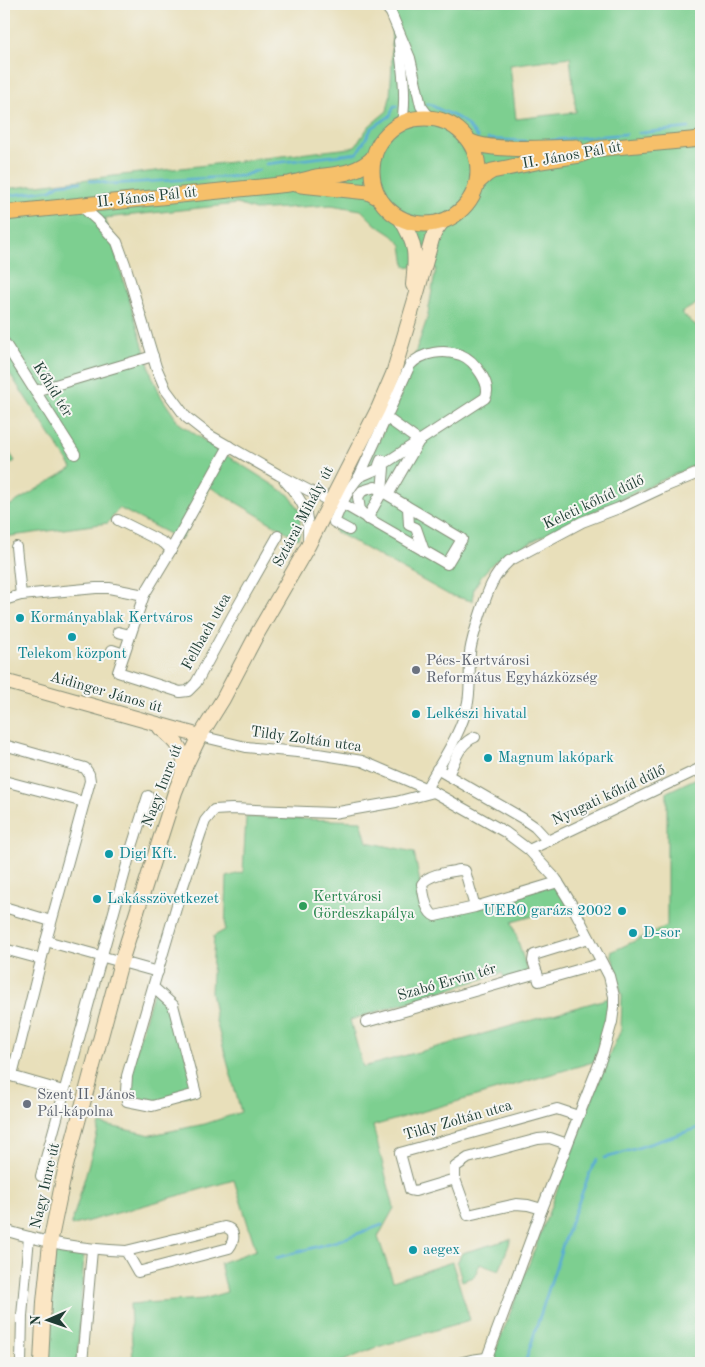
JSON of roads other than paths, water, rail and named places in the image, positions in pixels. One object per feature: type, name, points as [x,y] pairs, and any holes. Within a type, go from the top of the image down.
[{"type":"main road","points":[[469,141],[477,161],[477,184],[464,208],[456,215],[442,222],[412,223],[388,210],[379,198],[373,181],[374,157],[384,137],[402,123],[418,118],[436,119],[451,124],[469,141],[478,146],[577,147],[594,149]]},
{"type":"main road","name":"II. János Pál út","points":[[477,184],[486,174],[492,171],[580,155],[594,149],[701,139]]},
{"type":"main road","points":[[290,184],[314,177],[354,171],[365,166],[374,157]]},
{"type":"main road","points":[[290,184],[368,192],[379,198]]},
{"type":"main road","name":"II. János Pál út","points":[[4,213],[290,184]]},
{"type":"street","points":[[384,4],[391,13],[410,58],[421,106],[426,114],[436,119]]},
{"type":"street","points":[[391,13],[397,4]]},
{"type":"street","points":[[398,32],[403,66],[402,123]]},
{"type":"street","points":[[80,205],[117,242],[126,264],[153,356],[166,390],[186,417],[209,435],[279,475],[337,503],[447,564],[462,539],[375,487],[355,491],[337,503],[334,522],[349,530]]},
{"type":"street","name":"Sztárai Mihály út","points":[[400,218],[410,234],[414,248],[413,303]]},
{"type":"street","name":"Sztárai Mihály út","points":[[200,736],[223,699],[256,636],[308,546],[337,503],[393,374],[432,239],[442,222]]},
{"type":"street","name":"Kőhíd tér","points":[[4,342],[75,454]]},
{"type":"street","points":[[359,477],[483,401],[487,394],[485,381],[467,358],[458,354],[441,352],[426,354],[416,359],[407,370],[359,477],[355,491],[360,510],[367,519]]},
{"type":"street","points":[[35,390],[153,356]]},
{"type":"street","points":[[387,418],[419,441]]},
{"type":"street","points":[[378,437],[383,464],[385,493]]},
{"type":"street","points":[[367,519],[376,502],[394,485],[419,441]]},
{"type":"street","name":"Fellbach utca","points":[[229,446],[144,595],[118,672],[180,692],[188,691],[196,683],[278,536]]},
{"type":"street","points":[[368,458],[383,464]]},
{"type":"street","name":"Keleti kőhíd dűlő","points":[[430,791],[437,769],[457,733],[464,715],[468,702],[470,653],[474,631],[488,591],[501,568],[509,561],[582,522],[701,472]]},
{"type":"street","points":[[279,475],[297,495],[304,507],[309,524],[308,546]]},
{"type":"street","points":[[394,485],[396,496],[408,508],[413,526],[424,551]]},
{"type":"street","points":[[355,491],[376,502]]},
{"type":"street","points":[[118,520],[164,543],[171,550]]},
{"type":"street","points":[[389,531],[433,522]]},
{"type":"street","points":[[16,547],[21,595]]},
{"type":"street","points":[[4,600],[21,595],[109,588],[144,595]]},
{"type":"street","points":[[124,616],[136,619]]},
{"type":"street","points":[[118,632],[130,635]]},
{"type":"street","points":[[112,650],[124,654]]},
{"type":"street","name":"Aidinger János út","points":[[4,682],[200,736]]},
{"type":"street","points":[[153,723],[177,742],[181,749],[185,767]]},
{"type":"street","name":"Nagy Imre út","points":[[41,1363],[44,1302],[50,1243],[65,1170],[121,962],[175,792],[200,736]]},
{"type":"street","name":"Tildy Zoltán utca","points":[[200,736],[246,747],[318,754],[362,761],[430,791],[506,832],[529,850],[558,882],[609,976],[614,996],[612,1022],[603,1054],[485,1361],[471,1360],[459,1363]]},
{"type":"street","points":[[448,775],[461,746],[468,739],[475,737]]},
{"type":"street","points":[[4,745],[85,768],[89,774],[90,781],[8,1075],[63,1091]]},
{"type":"street","name":"Nyugati kőhíd dűlő","points":[[529,850],[701,768]]},
{"type":"street","points":[[437,769],[522,818],[535,827],[548,841]]},
{"type":"street","points":[[4,781],[84,802]]},
{"type":"street","points":[[154,988],[173,1005],[196,1094],[152,1106],[127,1101],[127,1076],[201,832],[212,813],[216,810],[232,809],[333,813],[396,802],[430,791]]},
{"type":"street","name":"Nagy Imre út","points":[[41,1176],[63,1091],[148,796]]},
{"type":"street","points":[[475,907],[465,871],[460,870],[429,878],[424,880],[422,884],[428,911],[431,915],[435,916],[475,907],[558,882]]},
{"type":"street","points":[[4,907],[51,921]]},
{"type":"street","points":[[537,974],[533,961],[534,955],[589,938]]},
{"type":"street","points":[[46,941],[158,972]]},
{"type":"street","points":[[4,948],[41,959]]},
{"type":"street","name":"Szabó Ervin tér","points":[[366,1022],[537,974],[539,981],[602,963]]},
{"type":"street","name":"Tildy Zoltán utca","points":[[455,1180],[415,1191],[410,1190],[400,1153],[557,1109],[578,1116]]},
{"type":"street","points":[[542,1209],[516,1204],[468,1215],[455,1180],[455,1167],[468,1158],[544,1138],[550,1138],[567,1144]]},
{"type":"street","points":[[4,1230],[50,1243],[92,1250],[126,1251],[224,1227],[233,1232],[234,1237],[233,1243],[229,1248],[138,1272],[126,1251]]},
{"type":"street","name":"Nagy Imre út","points":[[21,1363],[22,1316],[29,1237]]},
{"type":"street","points":[[82,1363],[92,1250]]},
{"type":"waterway","points":[[426,104],[430,104],[461,120],[478,138]]},
{"type":"waterway","points":[[266,164],[357,153],[372,128],[390,116],[394,106],[397,106]]},
{"type":"waterway","points":[[639,133],[689,128]]},
{"type":"waterway","points":[[543,141],[626,134]]},
{"type":"waterway","points":[[488,139],[525,141]]},
{"type":"waterway","points":[[90,181],[110,184],[242,176],[259,170]]},
{"type":"waterway","points":[[4,196],[51,190],[59,184],[80,182]]},
{"type":"waterway","points":[[604,1158],[701,1127]]},
{"type":"waterway","points":[[525,1363],[565,1238],[590,1172],[597,1159]]},
{"type":"waterway","points":[[276,1258],[337,1241],[382,1225]]},
{"type":"place","name":"Kormányablak Kertváros","points":[[20,618]]},
{"type":"place","name":"Telekom központ","points":[[72,637]]},
{"type":"place","name":"Pécs-Kertvárosi Református Egyházközség","points":[[416,670]]},
{"type":"place","name":"Lelkészi hivatal","points":[[416,714]]},
{"type":"place","name":"Magnum lakópark","points":[[488,758]]},
{"type":"place","name":"Digi Kft.","points":[[109,854]]},
{"type":"place","name":"Lakásszövetkezet","points":[[97,899]]},
{"type":"place","name":"Kertvárosi Gördeszkapálya","points":[[303,906]]},
{"type":"place","name":"UERO garázs 2002","points":[[622,911]]},
{"type":"place","name":"D-sor","points":[[633,933]]},
{"type":"place","name":"Szent II. János Pál-kápolna","points":[[27,1104]]},
{"type":"place","name":"aegex","points":[[413,1250]]}]
